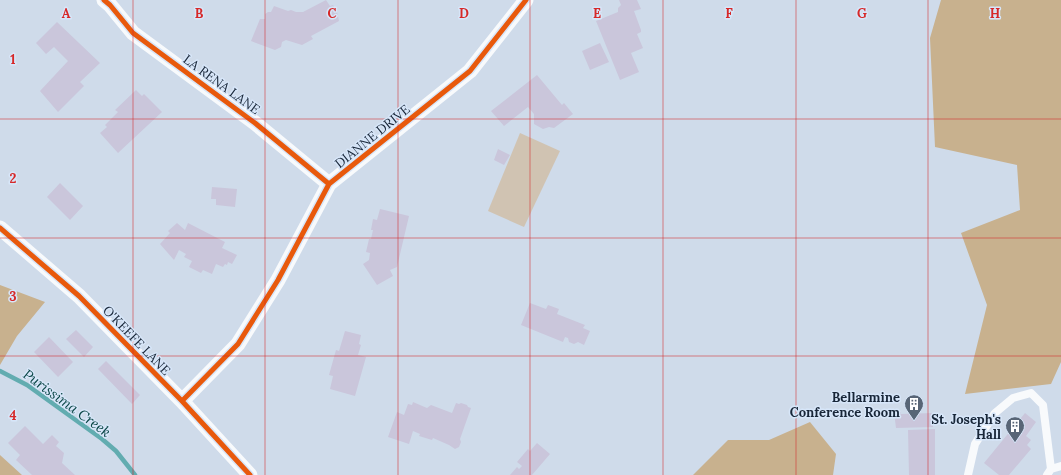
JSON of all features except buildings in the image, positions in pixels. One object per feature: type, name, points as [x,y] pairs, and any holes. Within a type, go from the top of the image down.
[{"type":"street","name":"LA RENA LANE","points":[[104,0],[110,4],[133,33],[255,123],[329,184]]},
{"type":"street","name":"DIANNE DRIVE","points":[[182,402],[238,344],[278,280],[329,184],[470,71],[526,0]]},
{"type":"street","name":"O'KEEFE LANE","points":[[0,228],[79,296],[182,402],[250,475]]},
{"type":"lane","points":[[968,475],[975,444],[995,413],[1013,398],[1031,393],[1043,405],[1049,472],[1061,466]]},
{"type":"shaded area","points":[[941,0],[1061,0],[1061,362],[1051,384],[965,394],[987,305],[961,233],[1020,210],[1017,165],[935,147],[930,38]]},
{"type":"shaded area","points":[[520,133],[560,151],[524,227],[488,211]]},
{"type":"shaded area","points":[[0,285],[45,302],[17,336],[0,365]]},
{"type":"shaded area","points":[[810,422],[836,454],[833,475],[693,475],[728,440],[769,440]]},
{"type":"shaded area","points":[[0,455],[22,475],[0,475]]},
{"type":"waterway","name":"Purissima Creek","points":[[0,371],[27,385],[102,439],[116,451],[135,475]]},
{"type":"cycle path","points":[[104,0],[110,5],[133,33],[255,123],[329,184]]},
{"type":"cycle path","points":[[182,401],[238,344],[278,280],[329,184],[470,71],[526,0]]},
{"type":"cycle path","points":[[0,228],[79,296],[182,401],[250,475]]},
{"type":"place","name":"Bellarmine Conference Room","points":[[914,421]]},
{"type":"place","name":"St. Joseph's Hall","points":[[1015,443]]}]
